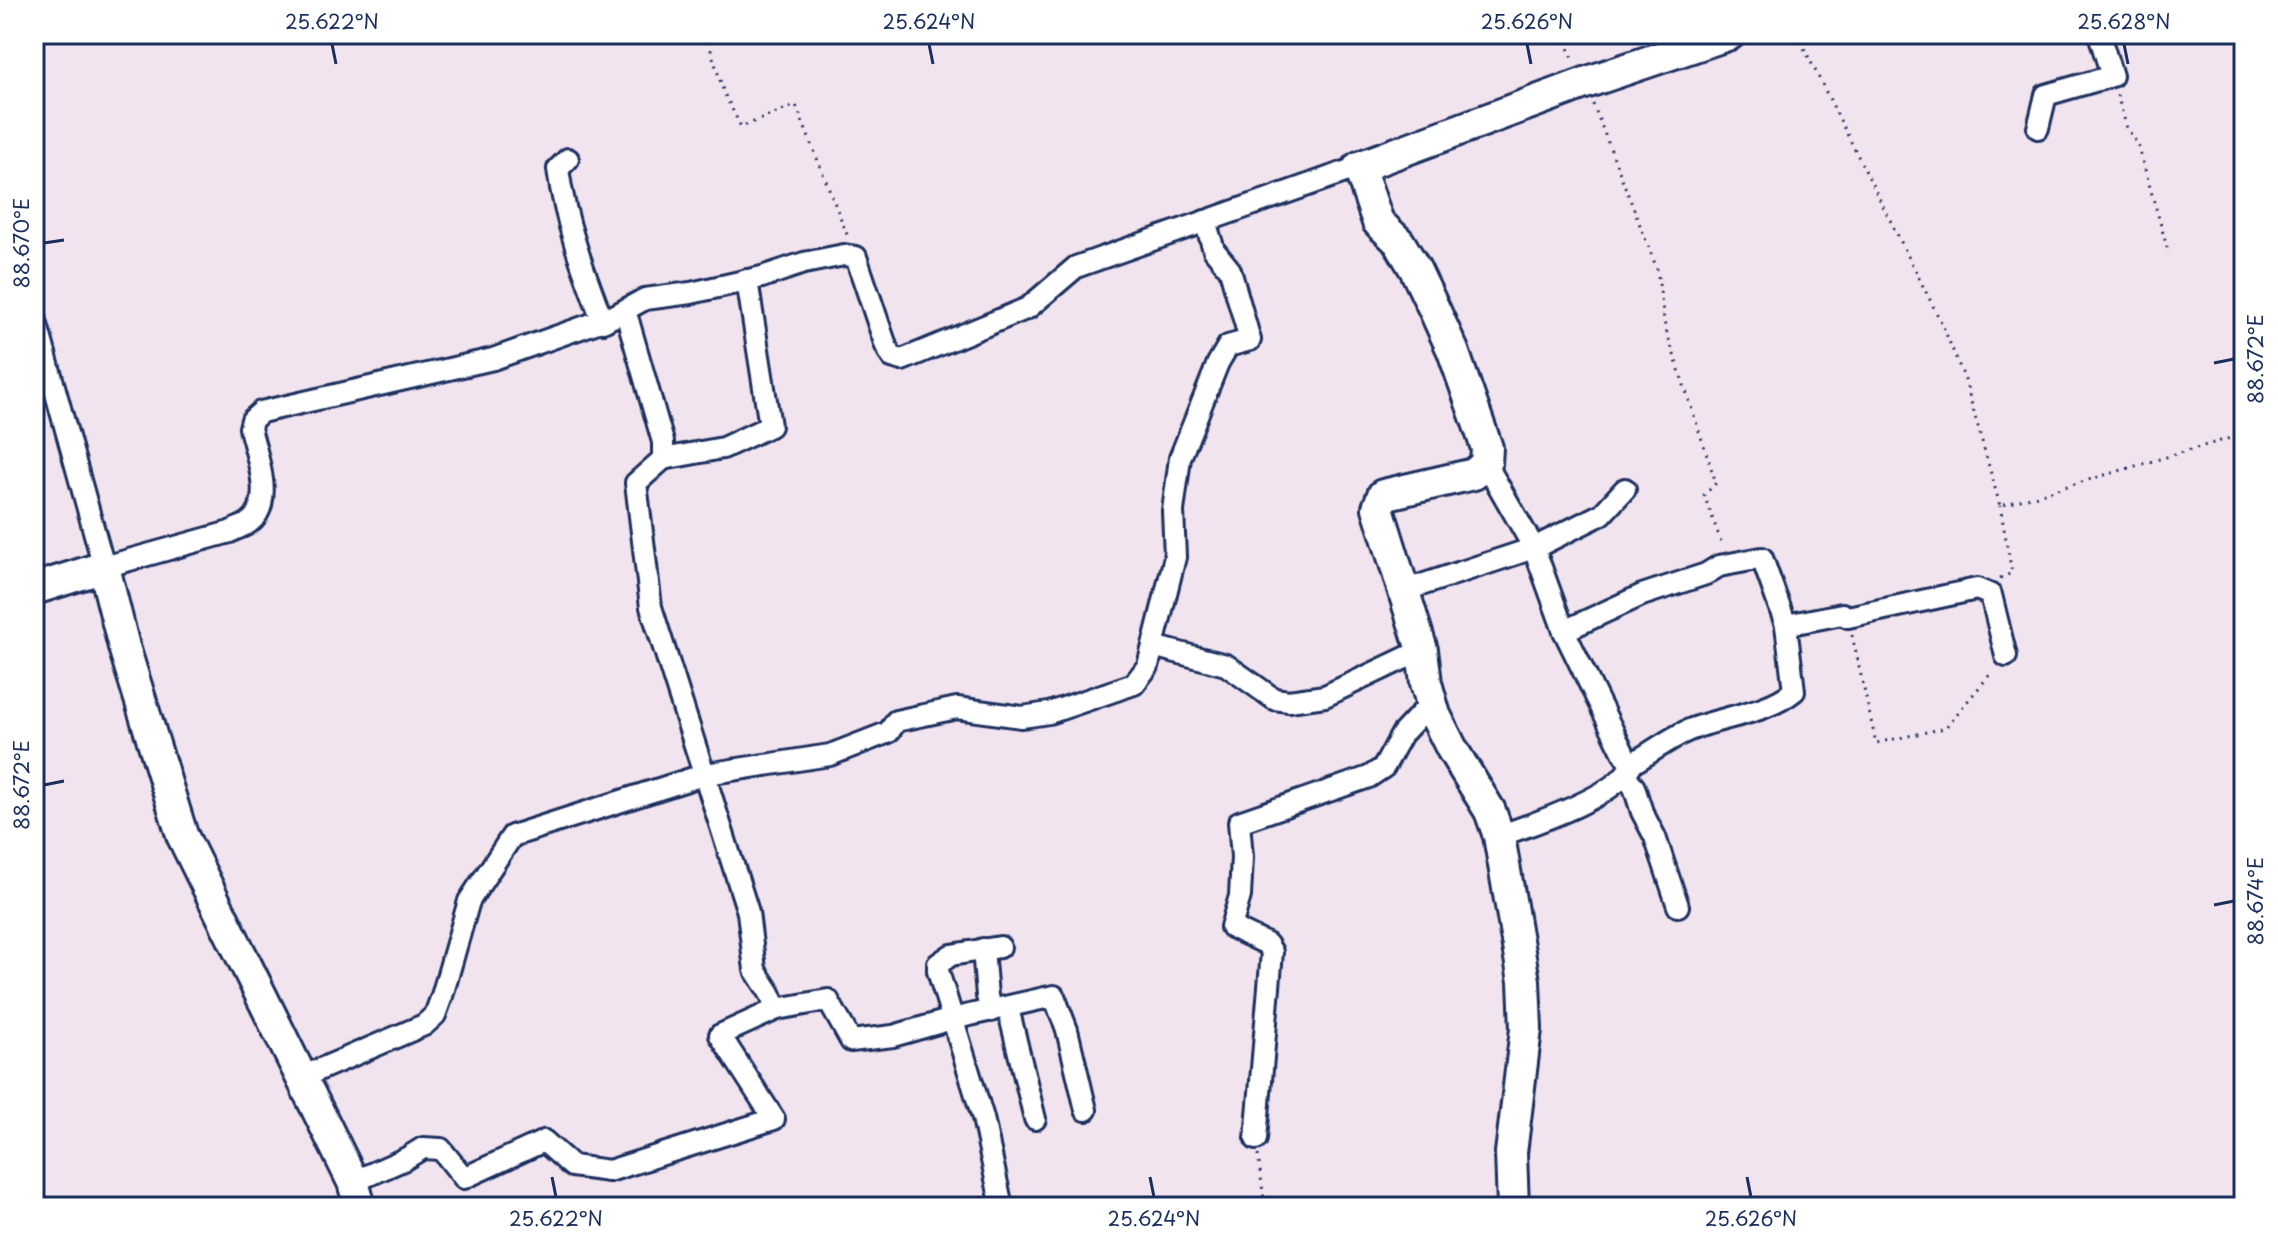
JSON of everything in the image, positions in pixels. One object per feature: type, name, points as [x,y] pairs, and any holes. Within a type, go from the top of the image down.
[{"type":"street","points":[[603,322],[645,299],[691,293],[844,255],[856,257],[886,346],[892,357],[902,360],[1028,308],[1076,267],[1585,83],[1730,34]]},
{"type":"street","points":[[2038,128],[2046,95],[2112,76],[2099,34]]},
{"type":"street","points":[[568,159],[558,169],[564,204],[603,322]]},
{"type":"street","points":[[1359,167],[1378,222],[1399,242],[1415,269],[1453,351],[1487,448],[1486,464],[1534,548],[1564,631],[1625,756],[1642,812],[1655,837],[1678,906]]},
{"type":"street","points":[[302,1077],[424,1025],[435,1015],[469,901],[512,836],[706,774],[830,755],[889,732],[896,721],[957,708],[1022,717],[1049,713],[1134,684],[1148,666],[1175,557],[1173,511],[1180,458],[1223,354],[1228,346],[1250,340],[1230,270],[1214,250],[1205,221]]},
{"type":"street","points":[[747,280],[770,426],[723,448],[663,459],[636,483],[651,607],[748,912],[755,970],[777,1009]]},
{"type":"street","points":[[34,589],[230,532],[249,523],[262,501],[262,482],[250,428],[252,420],[261,412],[493,359],[623,313],[628,320],[663,442],[663,459]]},
{"type":"street","points":[[36,321],[124,647],[182,835],[357,1194],[423,1148],[441,1149],[464,1178],[544,1141],[572,1166],[609,1171],[774,1119],[720,1035],[777,1009],[828,1000],[851,1041],[893,1036],[1054,996],[1067,1030],[1086,1110]]},
{"type":"street","points":[[1486,464],[1474,474],[1383,495],[1378,508],[1422,650],[1431,703],[1452,749],[1490,811],[1499,836],[1524,981],[1526,1029],[1511,1153],[1513,1207]]},
{"type":"street","points":[[1403,591],[1534,548],[1602,514],[1625,489]]},
{"type":"street","points":[[1499,836],[1596,797],[1628,769],[1686,731],[1735,718],[1786,698],[1794,691],[1786,625],[1762,558],[1719,566],[1706,574],[1642,595],[1564,631]]},
{"type":"street","points":[[1786,625],[1842,614],[1848,617],[1977,589],[1991,595],[2006,656]]},
{"type":"street","points":[[1153,646],[1226,665],[1274,699],[1289,701],[1325,696],[1422,650]]},
{"type":"street","points":[[1256,1139],[1272,952],[1267,944],[1231,927],[1240,896],[1242,857],[1239,822],[1369,777],[1384,767],[1402,734],[1431,703]]},
{"type":"street","points":[[1002,1207],[983,1118],[938,964],[951,955],[992,948],[987,996],[1000,1009],[1035,1119]]},
{"type":"path","points":[[706,34],[724,93],[741,127],[796,105],[856,257]]},
{"type":"path","points":[[1561,34],[1585,83],[1657,269],[1665,327],[1716,483],[1704,495],[1724,552],[1719,566]]},
{"type":"path","points":[[1797,34],[1942,324],[1965,380],[2000,506],[2012,573],[1977,589]]},
{"type":"path","points":[[2112,76],[2127,128],[2138,145],[2169,254]]},
{"type":"path","points":[[2000,506],[2244,434]]},
{"type":"path","points":[[1848,617],[1876,743],[1945,728],[2006,656]]},
{"type":"path","points":[[1256,1139],[1265,1207]]}]
